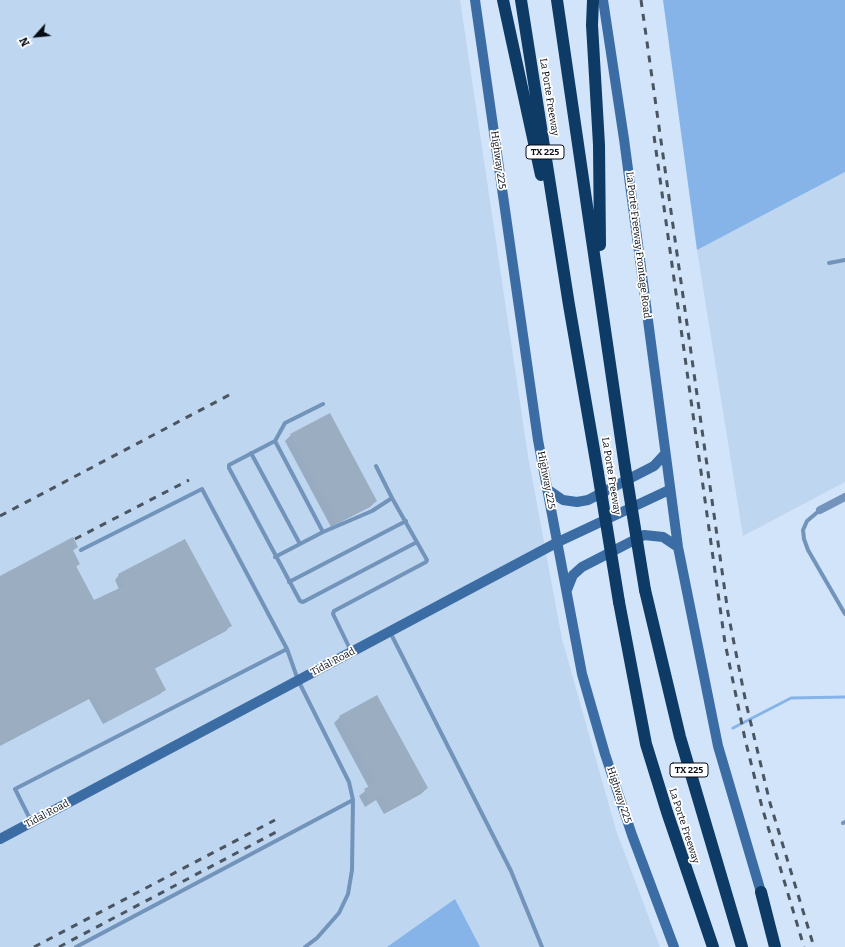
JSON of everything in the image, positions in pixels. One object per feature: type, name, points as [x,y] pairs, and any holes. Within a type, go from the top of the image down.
[{"type":"highway","points":[[504,0],[569,305]]},
{"type":"highway","name":"La Porte Freeway","points":[[521,0],[618,602],[646,744],[667,812],[713,947]]},
{"type":"highway","name":"La Porte Freeway","points":[[557,0],[625,467],[645,590],[680,737],[742,947]]},
{"type":"highway","points":[[593,0],[592,25],[599,145],[600,290]]},
{"type":"highway","points":[[761,892],[777,947]]},
{"type":"main road","name":"Highway 225","points":[[475,0],[538,440],[582,674],[605,754],[647,877],[674,947]]},
{"type":"main road","name":"La Porte Freeway Frontage Road","points":[[604,0],[624,139],[669,490]]},
{"type":"main road","points":[[547,489],[563,500],[576,502],[588,500],[654,466],[665,454]]},
{"type":"main road","points":[[669,490],[678,547],[718,746],[761,892]]},
{"type":"main road","name":"Tidal Road","points":[[0,839],[558,542],[669,490]]},
{"type":"main road","points":[[566,590],[573,575],[582,567],[644,536],[664,537],[678,547]]},
{"type":"street","points":[[820,510],[845,497]]},
{"type":"lane","points":[[829,263],[845,260]]},
{"type":"lane","points":[[323,404],[285,423],[275,441],[230,465],[229,468],[300,601],[303,602],[417,542]]},
{"type":"lane","points":[[275,441],[323,532]]},
{"type":"lane","points":[[252,453],[300,544]]},
{"type":"lane","points":[[352,652],[333,614],[334,611],[426,562],[417,542],[376,466]]},
{"type":"lane","points":[[81,550],[202,489],[287,649],[298,680],[349,782],[353,800],[352,870],[348,894],[339,913],[317,938],[305,947]]},
{"type":"lane","points":[[275,556],[323,532],[372,511],[392,498]]},
{"type":"lane","points":[[820,510],[807,520],[803,530],[804,539],[808,550],[845,614]]},
{"type":"lane","points":[[289,582],[406,521]]},
{"type":"lane","points":[[389,631],[511,872],[542,947]]},
{"type":"lane","points":[[32,822],[15,789],[287,649]]},
{"type":"lane","points":[[76,947],[353,800]]},
{"type":"shaded area","points":[[0,0],[460,0],[528,456],[562,639],[616,830],[660,947],[0,947]]},
{"type":"shaded area","points":[[845,172],[845,482],[743,536],[697,250]]},
{"type":"water","points":[[663,0],[845,0],[845,172],[697,250]]},
{"type":"water","points":[[455,899],[480,947],[387,947]]},
{"type":"building","points":[[330,413],[377,501],[338,522],[290,434]]},
{"type":"building","points":[[73,537],[78,547],[73,550],[80,564],[76,566],[94,600],[124,586],[118,574],[185,539],[232,626],[154,667],[166,690],[107,721],[94,695],[0,745],[0,576]]},
{"type":"building","points":[[377,695],[428,788],[390,809],[382,795],[371,801],[364,789],[376,783],[339,716]]},
{"type":"waterway","points":[[733,728],[791,698],[845,697]]},
{"type":"railway","points":[[641,0],[728,613],[746,703],[770,803],[814,947]]},
{"type":"railway","points":[[654,136],[725,643],[745,739],[762,807],[804,947]]},
{"type":"railway","points":[[0,516],[231,394]]},
{"type":"railway","points":[[75,539],[189,480]]},
{"type":"railway","points":[[34,947],[275,820]]},
{"type":"railway","points":[[59,947],[280,830]]}]
